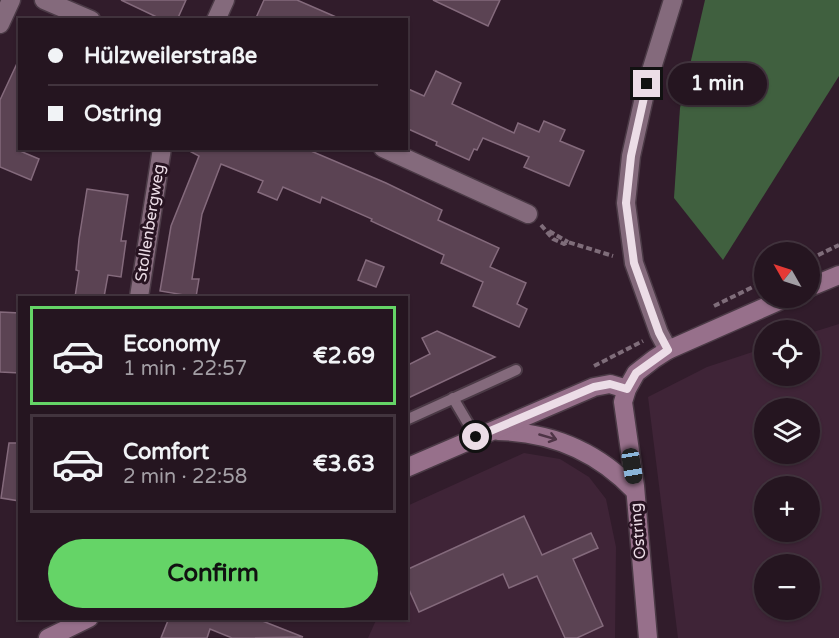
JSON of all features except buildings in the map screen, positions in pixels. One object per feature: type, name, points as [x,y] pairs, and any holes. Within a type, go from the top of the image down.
[{"type":"street","points":[[0,24],[11,0]]},
{"type":"street","points":[[44,0],[86,18]]},
{"type":"street","points":[[217,18],[225,0]]},
{"type":"street","points":[[668,350],[659,333],[634,263],[626,203],[631,156],[647,84],[673,0]]},
{"type":"street","name":"Stollenbergweg","points":[[139,296],[162,150]]},
{"type":"street","points":[[387,150],[528,214]]},
{"type":"street","points":[[820,283],[839,275]]},
{"type":"street","points":[[408,467],[594,387],[610,384],[627,389],[636,373],[668,350],[763,308]]},
{"type":"street","name":"Ostring","points":[[627,389],[623,402],[635,491],[648,638]]},
{"type":"street","points":[[483,434],[526,432],[555,439],[590,455],[635,491]]},
{"type":"street","points":[[48,638],[85,620]]},
{"type":"lane","points":[[408,419],[516,370]]},
{"type":"lane","points":[[453,398],[483,434]]},
{"type":"path","points":[[528,214],[553,239],[634,263]]},
{"type":"path","points":[[820,254],[839,245]]},
{"type":"shaded area","points":[[839,324],[839,638],[678,638],[648,397],[707,367],[754,352],[754,386],[820,386],[820,330]]},
{"type":"shaded area","points":[[524,453],[560,459],[589,477],[606,499],[616,547],[615,638],[368,638],[376,620],[408,620],[408,506]]},
{"type":"green space","points":[[705,0],[839,0],[839,76],[723,260],[674,198],[680,108]]},
{"type":"route","points":[[476,437],[594,387],[610,384],[627,389],[636,373],[668,350],[659,333],[634,263],[626,203],[631,156],[647,84]]}]
